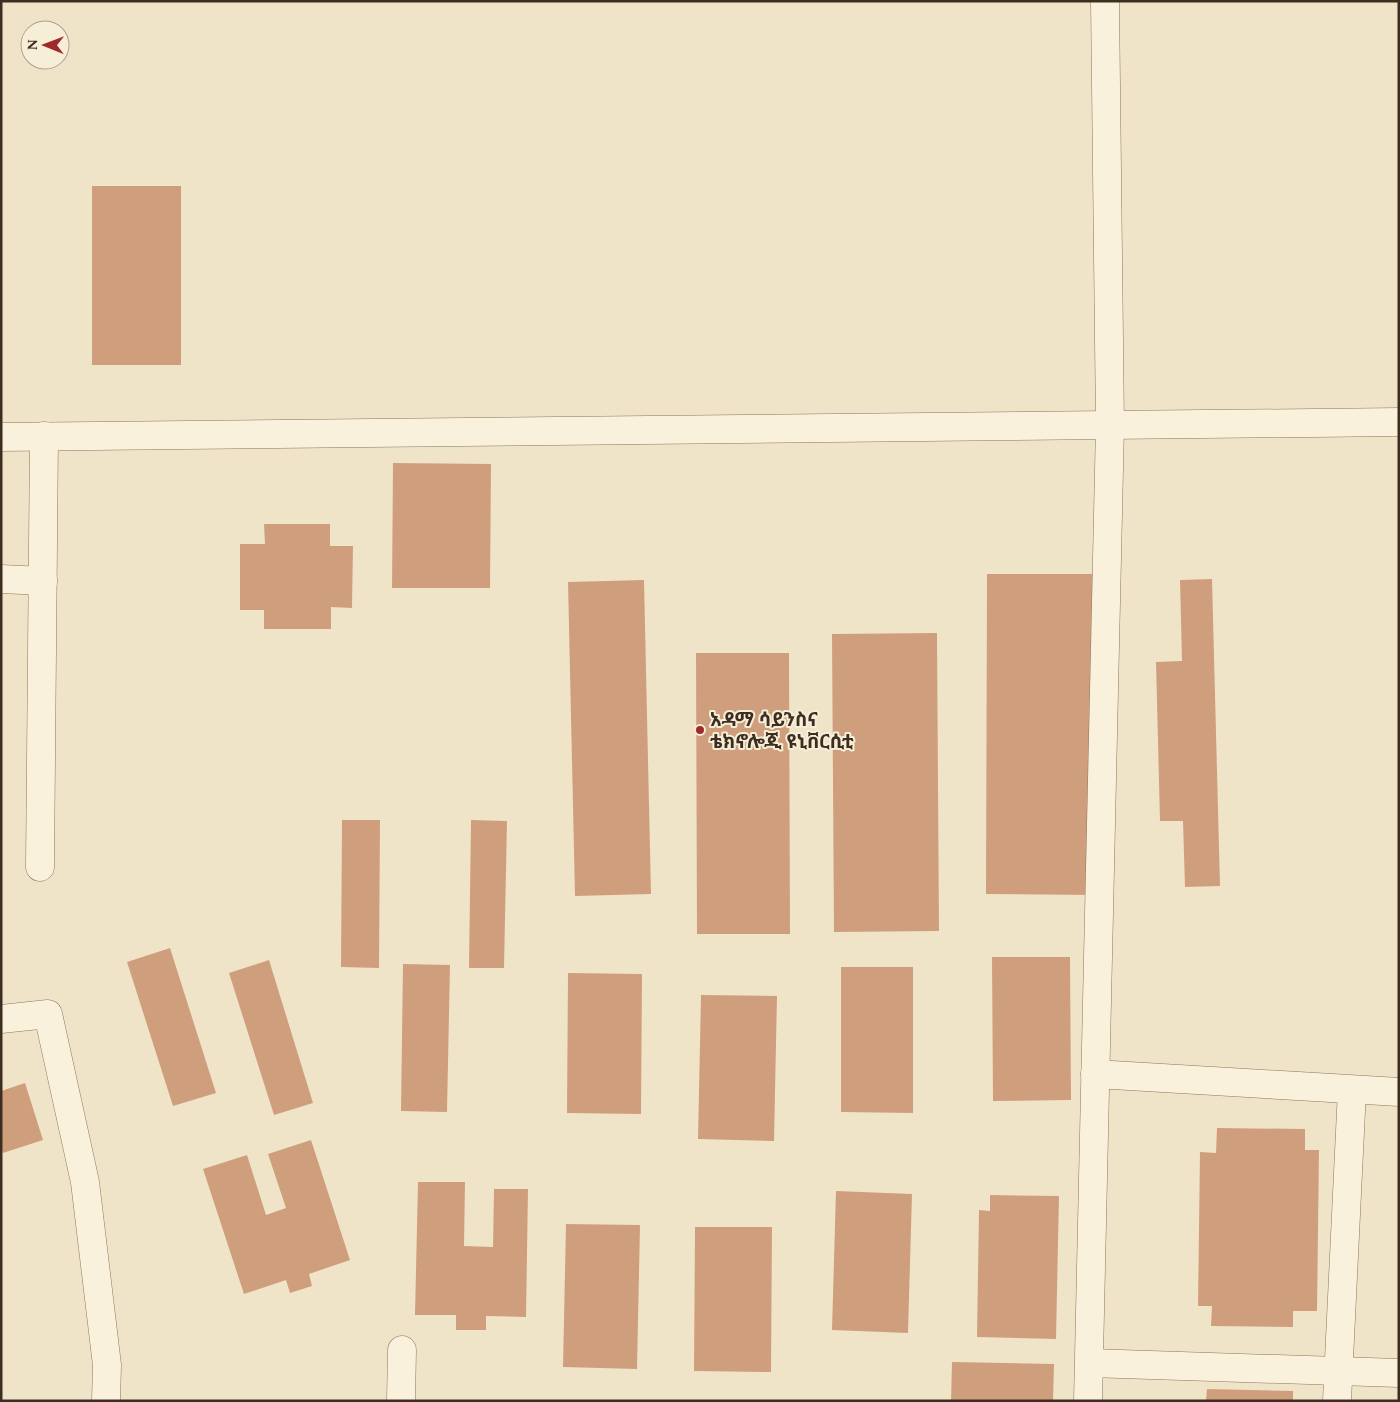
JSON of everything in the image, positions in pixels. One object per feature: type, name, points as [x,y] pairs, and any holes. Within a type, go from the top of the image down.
[{"type":"street","points":[[1088,1401],[1110,425],[1105,1]]},
{"type":"street","points":[[1,437],[1399,422]]},
{"type":"street","points":[[40,867],[44,436]]},
{"type":"street","points":[[1,580],[43,581]]},
{"type":"street","points":[[1,1019],[48,1014],[85,1182],[107,1365],[106,1401]]},
{"type":"street","points":[[1095,1074],[1399,1092]]},
{"type":"street","points":[[1337,1401],[1352,1090]]},
{"type":"street","points":[[401,1401],[402,1350]]},
{"type":"street","points":[[1090,1363],[1399,1373]]},
{"type":"building","points":[[92,186],[181,186],[181,365],[92,365]]},
{"type":"building","points":[[393,463],[491,464],[490,588],[392,588]]},
{"type":"building","points":[[264,524],[330,524],[330,546],[353,546],[352,608],[331,607],[331,629],[264,629],[264,610],[240,610],[240,544],[265,544]]},
{"type":"building","points":[[987,574],[1099,574],[1098,895],[986,894]]},
{"type":"building","points":[[1212,579],[1220,886],[1185,887],[1183,821],[1160,821],[1156,662],[1182,661],[1180,580]]},
{"type":"building","points":[[644,580],[651,894],[575,896],[568,582]]},
{"type":"building","points":[[937,633],[939,931],[834,932],[832,634]]},
{"type":"building","points":[[696,653],[789,653],[790,934],[697,934]]},
{"type":"building","points":[[342,820],[380,820],[379,968],[341,967]]},
{"type":"building","points":[[471,820],[507,821],[504,968],[469,968]]},
{"type":"building","points":[[170,948],[216,1093],[173,1106],[127,962]]},
{"type":"building","points":[[992,957],[1070,957],[1071,1100],[993,1101]]},
{"type":"building","points":[[269,960],[313,1103],[274,1115],[229,973]]},
{"type":"building","points":[[403,964],[450,965],[447,1112],[401,1111]]},
{"type":"building","points":[[841,967],[913,967],[913,1113],[841,1112]]},
{"type":"building","points":[[568,973],[642,974],[641,1114],[567,1113]]},
{"type":"building","points":[[701,995],[777,996],[774,1141],[698,1139]]},
{"type":"building","points":[[25,1083],[43,1140],[3,1153],[1,1146],[1,1091]]},
{"type":"building","points":[[1217,1128],[1305,1129],[1305,1150],[1319,1150],[1317,1311],[1293,1311],[1293,1327],[1211,1326],[1212,1306],[1198,1306],[1200,1152],[1216,1153]]},
{"type":"building","points":[[311,1140],[350,1260],[309,1274],[312,1286],[290,1293],[286,1280],[244,1294],[203,1169],[247,1155],[266,1215],[286,1208],[268,1154]]},
{"type":"building","points":[[418,1182],[465,1182],[464,1246],[493,1247],[494,1189],[528,1189],[526,1317],[486,1316],[486,1330],[456,1330],[456,1315],[415,1315]]},
{"type":"building","points":[[836,1191],[912,1194],[908,1333],[832,1330]]},
{"type":"building","points":[[990,1195],[1059,1196],[1056,1339],[977,1337],[979,1210],[990,1211]]},
{"type":"building","points":[[566,1224],[640,1225],[637,1369],[563,1367]]},
{"type":"building","points":[[695,1227],[772,1227],[771,1372],[694,1371]]},
{"type":"building","points":[[952,1362],[1054,1364],[1053,1401],[951,1401]]},
{"type":"building","points":[[1207,1389],[1293,1391],[1293,1401],[1206,1401]]},
{"type":"place","name":"አዳማ ሳይንስና ቴክኖሎጂ ዩኒቨርሲቲ","points":[[700,730]]}]
